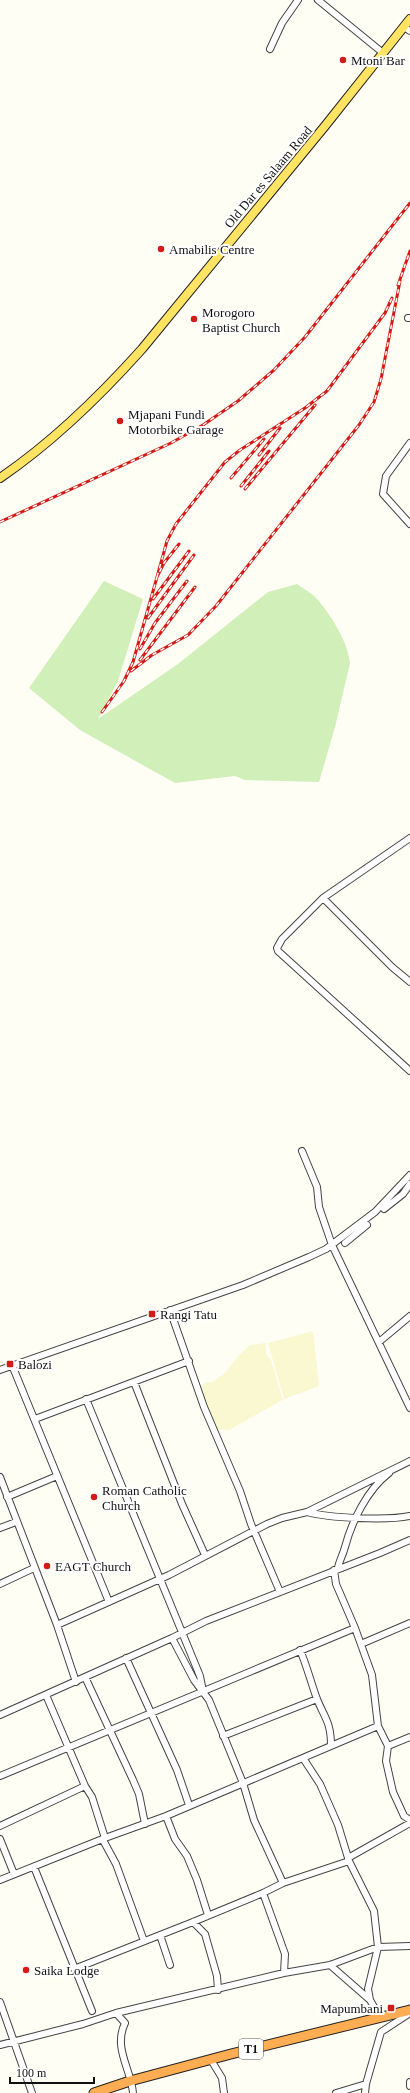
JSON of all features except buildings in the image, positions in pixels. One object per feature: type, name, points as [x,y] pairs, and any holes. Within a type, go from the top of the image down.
[{"type":"highway","name":"T1","points":[[94,2093],[130,2081],[410,2010]]},
{"type":"main road","name":"Old Dar es Salaam Road","points":[[0,478],[42,447],[112,382],[142,349],[383,53],[407,29],[410,19]]},
{"type":"street","points":[[270,49],[282,24],[298,0]]},
{"type":"street","points":[[318,0],[383,53]]},
{"type":"street","points":[[410,444],[386,476],[383,494],[410,524]]},
{"type":"street","points":[[410,838],[324,898],[282,939],[279,944],[278,951],[410,1071]]},
{"type":"street","points":[[324,898],[392,967],[410,982]]},
{"type":"street","points":[[302,1151],[317,1186],[319,1207],[332,1245],[410,1408]]},
{"type":"street","points":[[0,1370],[281,1270],[332,1245],[376,1212],[410,1176]]},
{"type":"street","points":[[345,1243],[403,1194],[410,1184]]},
{"type":"street","points":[[170,1310],[204,1407],[240,1491],[254,1531],[280,1592]]},
{"type":"street","points":[[379,1342],[410,1316]]},
{"type":"street","points":[[35,1419],[188,1361]]},
{"type":"street","points":[[12,1365],[109,1602]]},
{"type":"street","points":[[134,1382],[182,1504],[205,1555]]},
{"type":"street","points":[[86,1399],[200,1676],[203,1691]]},
{"type":"street","points":[[57,1625],[159,1579],[282,1518],[307,1512],[410,1461]]},
{"type":"street","points":[[397,1467],[379,1481],[357,1517],[346,1540],[336,1569],[336,1584],[355,1628],[372,1675],[378,1726],[388,1746],[386,1761],[394,1792],[404,1816],[410,1820]]},
{"type":"street","points":[[7,1497],[57,1476]]},
{"type":"street","points":[[0,1477],[16,1522],[57,1625],[76,1682]]},
{"type":"street","points":[[307,1512],[333,1516],[391,1519],[410,1516]]},
{"type":"street","points":[[0,1528],[16,1522]]},
{"type":"street","points":[[0,1715],[182,1634],[206,1620],[336,1569],[380,1554],[410,1540]]},
{"type":"street","points":[[0,1584],[34,1568]]},
{"type":"street","points":[[361,1644],[410,1623]]},
{"type":"street","points":[[0,1776],[355,1628]]},
{"type":"street","points":[[172,1638],[194,1680],[209,1700],[243,1783],[254,1820],[283,1882]]},
{"type":"street","points":[[300,1650],[309,1671],[317,1699],[331,1730],[331,1746]]},
{"type":"street","points":[[126,1658],[177,1770],[189,1805]]},
{"type":"street","points":[[85,1677],[139,1794],[145,1824]]},
{"type":"street","points":[[46,1695],[85,1786],[92,1797],[104,1839],[116,1864],[144,1941]]},
{"type":"street","points":[[223,1736],[317,1699]]},
{"type":"street","points":[[0,1880],[166,1816],[378,1726]]},
{"type":"street","points":[[388,1746],[410,1737]]},
{"type":"street","points":[[303,1758],[320,1784],[338,1825],[349,1859],[374,1911],[378,1947],[371,1971],[368,1989],[370,2000]]},
{"type":"street","points":[[0,1826],[85,1786]]},
{"type":"street","points":[[166,1816],[175,1839],[187,1856],[197,1880],[208,1915]]},
{"type":"street","points":[[74,1969],[263,1893],[283,1882],[349,1859],[410,1823]]},
{"type":"street","points":[[0,1839],[14,1874]]},
{"type":"street","points":[[34,1867],[75,1966],[74,1969],[85,1989],[92,2012]]},
{"type":"street","points":[[263,1893],[285,1954],[284,1973]]},
{"type":"street","points":[[193,1922],[205,1934],[217,1976],[218,1990]]},
{"type":"street","points":[[160,1935],[170,1964]]},
{"type":"street","points":[[0,2045],[84,2024],[116,2013],[218,1990],[284,1973],[330,1965],[378,1947],[410,1946]]},
{"type":"street","points":[[330,1965],[370,2000],[380,2017]]},
{"type":"street","points":[[0,2002],[32,2093]]},
{"type":"street","points":[[116,2013],[125,2023],[120,2034],[124,2063],[133,2093]]},
{"type":"street","points":[[365,2093],[366,2084],[381,2032],[410,2013]]},
{"type":"street","points":[[211,2060],[222,2078],[224,2093]]},
{"type":"street","points":[[336,2093],[366,2084]]},
{"type":"green space","points":[[104,581],[143,599],[118,681],[98,719],[178,664],[268,592],[297,584],[315,597],[323,606],[338,629],[346,646],[350,663],[335,727],[319,782],[245,780],[235,776],[175,783],[80,730],[29,688]]},
{"type":"green space","points":[[313,1331],[319,1386],[284,1399],[229,1430],[214,1429],[199,1388],[206,1382],[213,1382],[226,1372],[237,1357],[250,1345],[266,1343],[266,1354],[271,1360],[282,1398],[284,1398],[268,1343]]},
{"type":"railway","points":[[0,522],[171,443],[203,425],[238,401],[274,370],[305,337],[410,203]]},
{"type":"railway","points":[[398,285],[410,251]]},
{"type":"railway","points":[[131,671],[152,655],[188,635],[216,606],[359,425],[374,402],[381,379],[400,281]]},
{"type":"railway","points":[[157,577],[167,541],[176,524],[225,462],[240,450],[305,408],[327,391],[385,313],[392,298]]},
{"type":"railway","points":[[245,489],[315,405]]},
{"type":"railway","points":[[259,455],[280,428]]},
{"type":"railway","points":[[231,478],[264,439]]},
{"type":"railway","points":[[241,486],[269,451]]},
{"type":"railway","points":[[102,712],[124,681],[133,662],[157,577],[164,563],[179,544]]},
{"type":"railway","points":[[153,599],[189,551]]},
{"type":"railway","points":[[148,618],[194,555]]},
{"type":"railway","points":[[140,649],[155,623],[187,581]]},
{"type":"railway","points":[[140,660],[195,587]]},
{"type":"place","name":"Mtoni Bar","points":[[343,60]]},
{"type":"place","name":"Amabilis Centre","points":[[161,249]]},
{"type":"place","name":"Morogoro Baptist Church","points":[[194,319]]},
{"type":"place","name":"Mjapani Fundi Motorbike Garage","points":[[120,421]]},
{"type":"place","name":"Rangi Tatu","points":[[152,1314]]},
{"type":"place","name":"Balozi","points":[[10,1364]]},
{"type":"place","name":"Roman Catholic Church","points":[[94,1497]]},
{"type":"place","name":"EAGT Church","points":[[47,1566]]},
{"type":"place","name":"Saika Lodge","points":[[26,1970]]},
{"type":"place","name":"Mapumbani","points":[[391,2008]]}]
